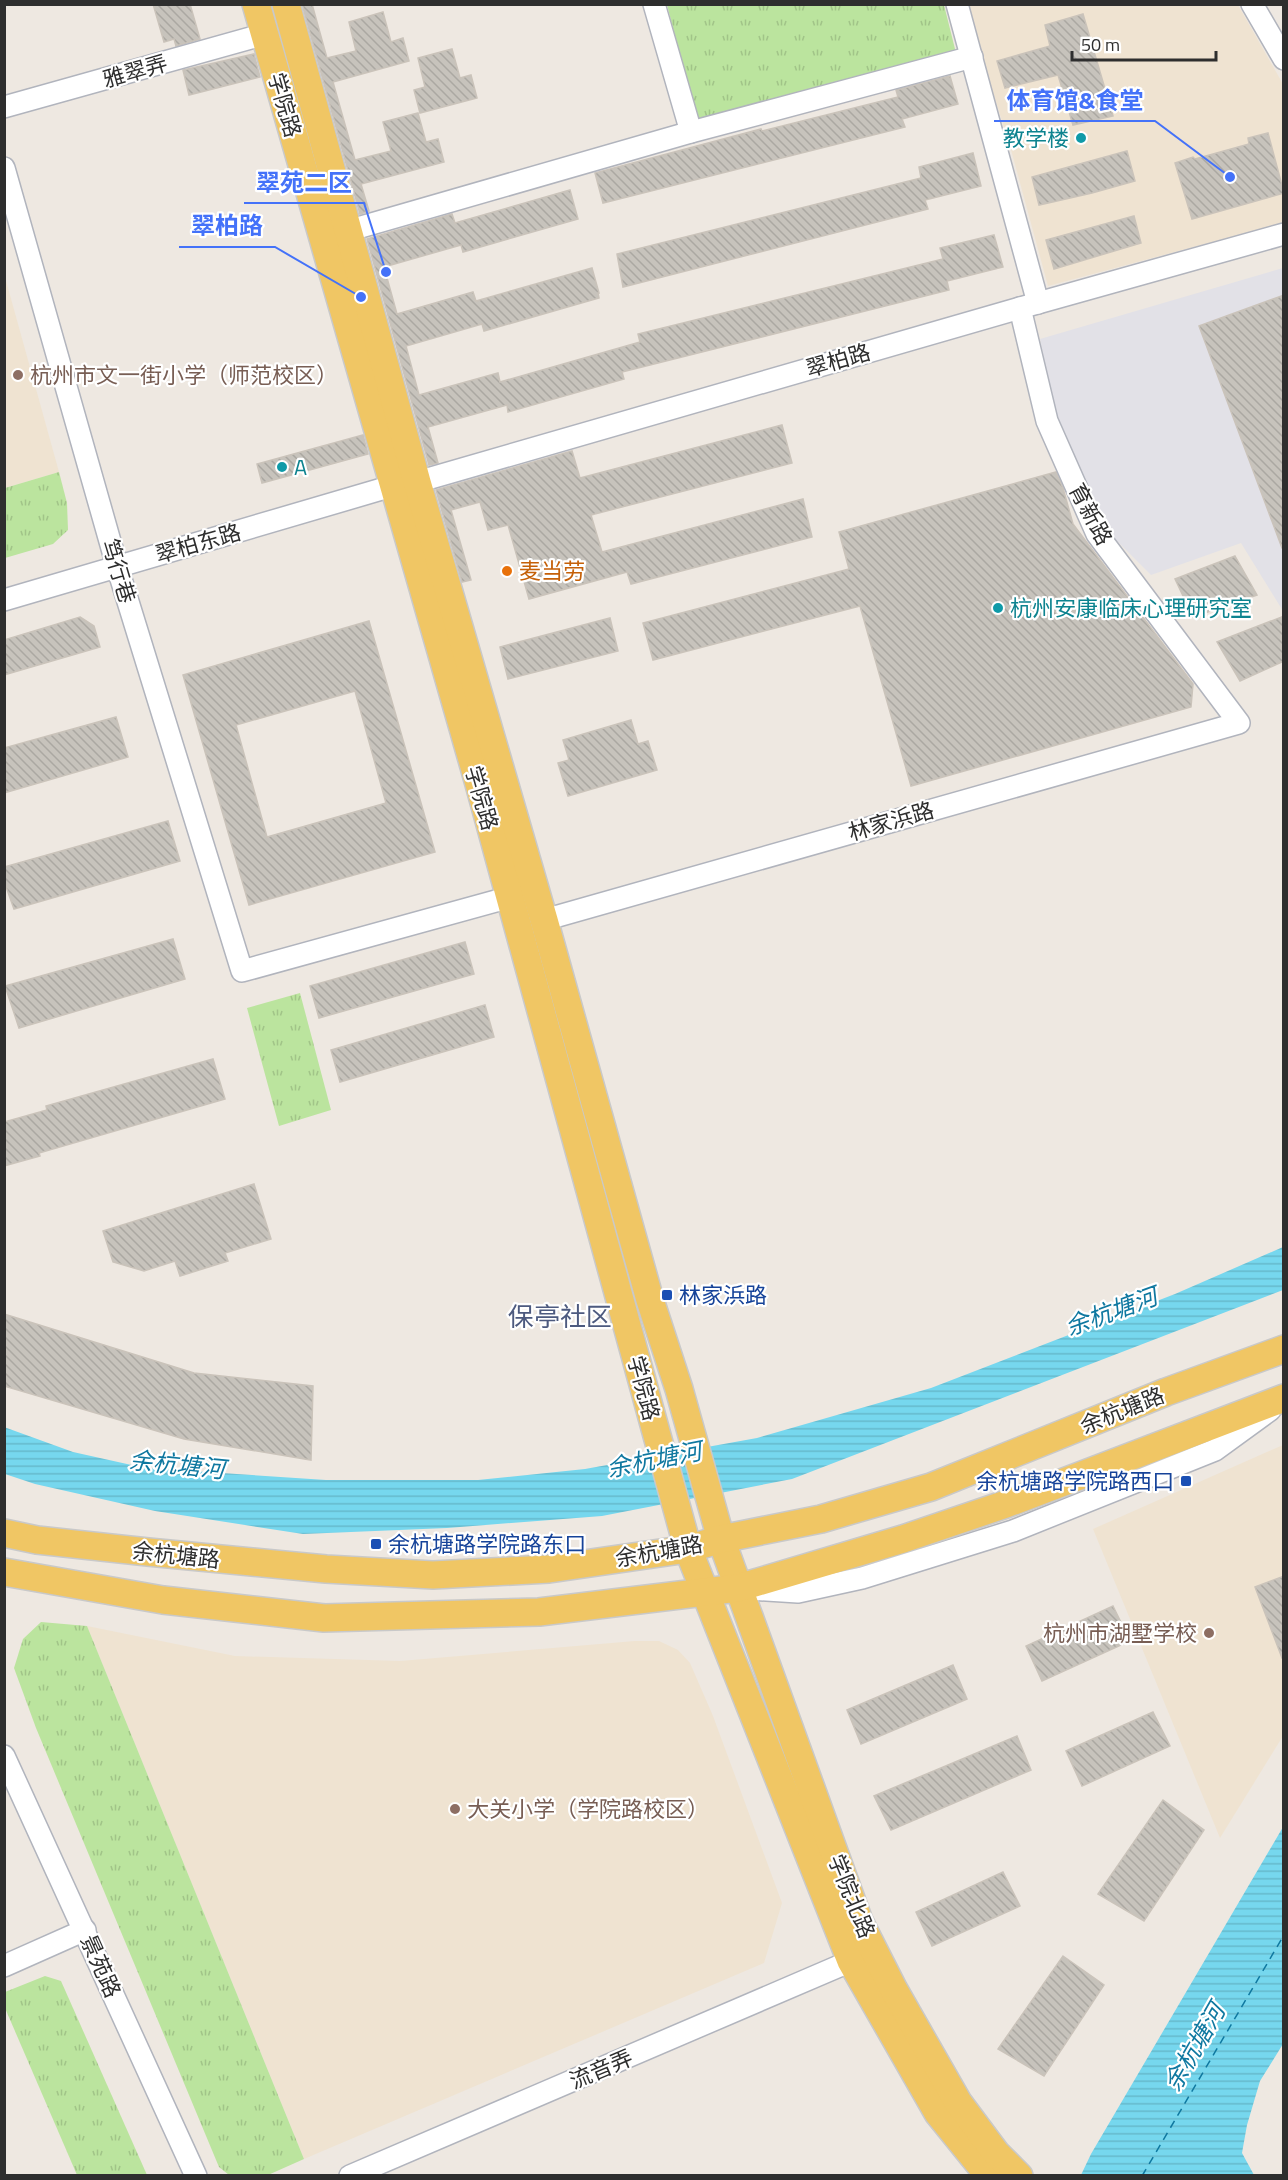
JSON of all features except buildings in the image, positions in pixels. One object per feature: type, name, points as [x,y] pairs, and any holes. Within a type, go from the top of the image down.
[{"type":"main road","name":"学院路","points":[[256,4],[404,484],[544,920],[650,1300],[679,1389],[707,1494],[738,1588]]},
{"type":"main road","name":"学院路","points":[[286,4],[347,231],[404,484],[510,897],[688,1549],[704,1592]]},
{"type":"main road","name":"余杭塘路","points":[[4,1533],[37,1540],[160,1554],[326,1569],[433,1575],[549,1569],[688,1549],[721,1539],[821,1519],[931,1487],[1166,1392],[1284,1348]]},
{"type":"main road","name":"余杭塘路","points":[[4,1572],[163,1600],[324,1618],[539,1612],[738,1588],[903,1539],[1006,1504],[1284,1399]]},
{"type":"main road","name":"学院北路","points":[[738,1588],[859,1921],[989,2165]]},
{"type":"main road","name":"学院北路","points":[[704,1592],[851,1961],[938,2113],[989,2165],[1019,2175]]},
{"type":"street","points":[[654,4],[691,132]]},
{"type":"street","name":"育新路","points":[[957,4],[972,57],[1029,305],[1047,421],[1097,534],[1239,723]]},
{"type":"street","points":[[1252,4],[1284,59]]},
{"type":"street","name":"雅翠弄","points":[[4,108],[265,34]]},
{"type":"street","points":[[347,231],[691,132],[972,57]]},
{"type":"street","name":"笃行巷","points":[[4,168],[117,566],[242,971],[510,897]]},
{"type":"street","name":"翠柏路","points":[[404,484],[1284,234]]},
{"type":"street","name":"翠柏东路","points":[[4,600],[404,484]]},
{"type":"street","name":"林家浜路","points":[[544,920],[1239,723]]},
{"type":"street","name":"景苑路","points":[[4,1756],[196,2175]]},
{"type":"street","points":[[4,1966],[85,1930]]},
{"type":"street","name":"流音弄","points":[[350,2175],[851,1961]]},
{"type":"shaded area","points":[[965,5],[1238,5],[1283,84],[1283,223],[1048,286],[1010,146]]},
{"type":"shaded area","points":[[1283,268],[1283,611],[1241,543],[1151,575],[1106,530],[1053,410],[1040,339]]},
{"type":"shaded area","name":"杭州市文一街小学（师范校区）","points":[[5,277],[59,472],[4,488]]},
{"type":"shaded area","name":"杭州市湖墅学校","points":[[1283,1445],[1283,1736],[1220,1838],[1093,1529]]},
{"type":"shaded area","name":"大关小学（学院路校区）","points":[[87,1626],[235,1656],[400,1661],[635,1641],[659,1641],[678,1650],[690,1663],[713,1716],[782,1903],[764,1963],[304,2159]]},
{"type":"green space","points":[[667,5],[944,5],[956,53],[697,121]]},
{"type":"green space","points":[[59,472],[67,503],[68,530],[53,544],[5,558],[5,488]]},
{"type":"green space","points":[[300,993],[331,1110],[279,1126],[247,1008]]},
{"type":"green space","points":[[41,1622],[87,1626],[304,2159],[268,2175],[229,2175],[219,2167],[36,1728],[14,1668],[23,1639]]},
{"type":"green space","points":[[45,1976],[61,1981],[147,2175],[77,2175],[5,2008],[5,1992]]},
{"type":"water","name":"余杭塘河","points":[[1283,1247],[1283,1290],[792,1479],[602,1516],[447,1528],[303,1534],[155,1511],[35,1484],[5,1474],[4,1427],[73,1452],[145,1468],[326,1480],[478,1480],[585,1469],[757,1438],[931,1388],[1175,1294]]},
{"type":"water","name":"余杭塘河","points":[[1283,1827],[1283,2044],[1260,2081],[1247,2125],[1242,2153],[1254,2175],[1081,2175],[1091,2154]]},
{"type":"ferry route","points":[[1142,2176],[1284,1935]]},
{"type":"place","name":"教学楼","points":[[1081,138]]},
{"type":"place","name":"体育馆&食堂","points":[[1230,177]]},
{"type":"place","name":"翠苑二区","points":[[386,272]]},
{"type":"place","name":"翠柏路","points":[[361,297]]},
{"type":"place","name":"杭州市文一街小学（师范校区）","points":[[18,375]]},
{"type":"place","name":"A","points":[[282,467]]},
{"type":"place","name":"麦当劳","points":[[507,571]]},
{"type":"place","name":"杭州安康临床心理研究室","points":[[998,608]]},
{"type":"place","name":"林家浜路","points":[[667,1295]]},
{"type":"place","name":"余杭塘路学院路西口","points":[[1186,1481]]},
{"type":"place","name":"余杭塘路学院路东口","points":[[376,1544]]},
{"type":"place","name":"杭州市湖墅学校","points":[[1209,1633]]},
{"type":"place","name":"大关小学（学院路校区）","points":[[455,1809]]},
{"type":"district","name":"保亭社区","points":[[560,1316]]}]
